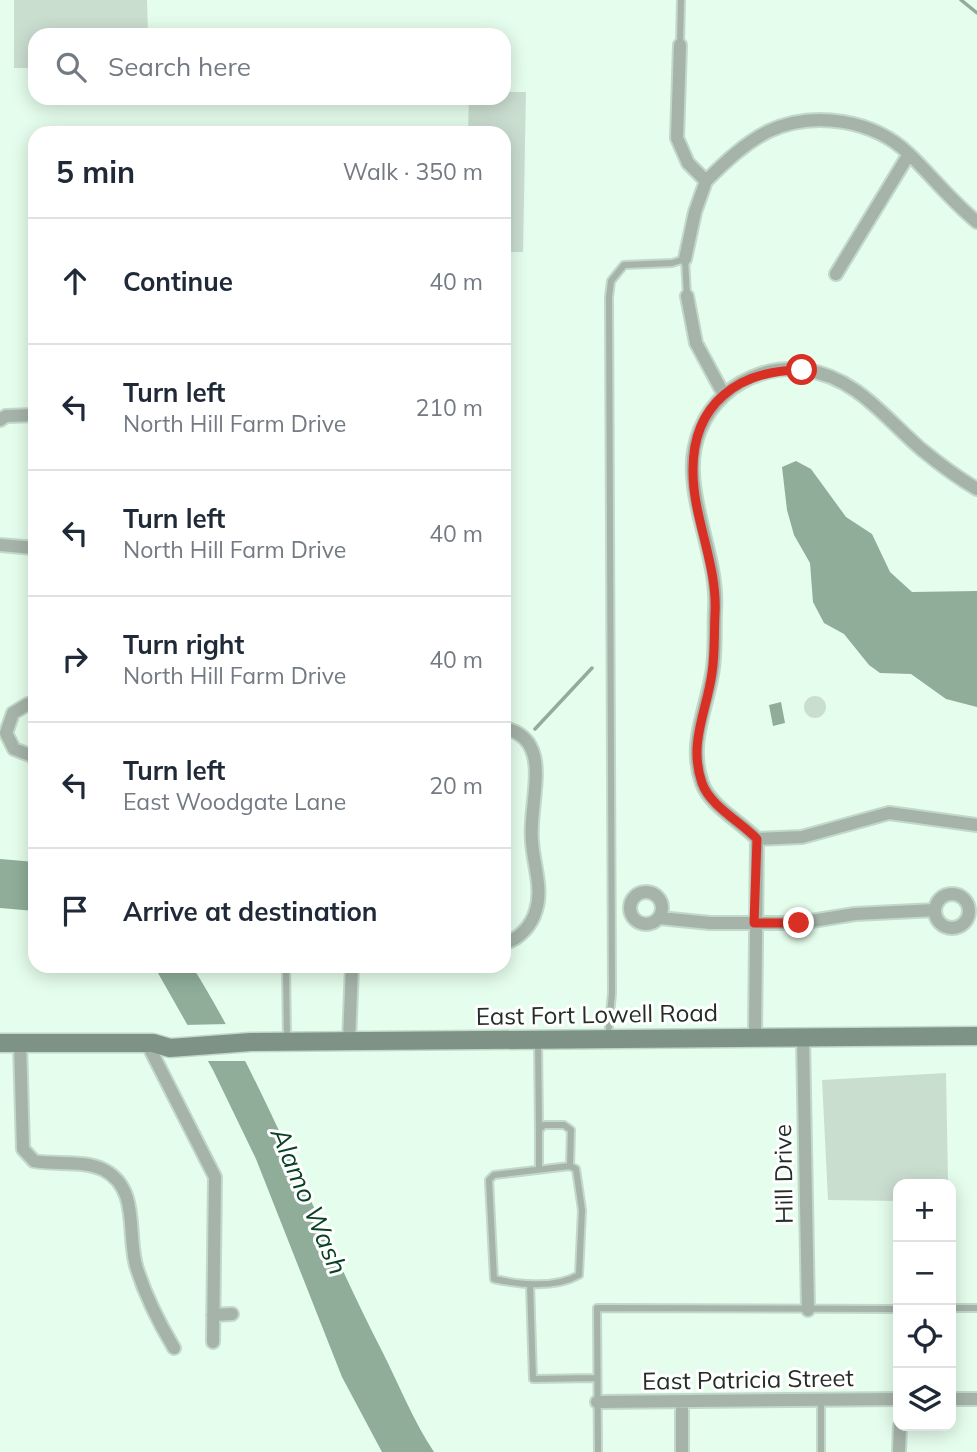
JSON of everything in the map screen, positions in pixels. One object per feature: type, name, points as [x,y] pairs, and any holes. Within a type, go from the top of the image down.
[{"type":"street","points":[[680,45],[677,138],[688,163],[706,180]]},
{"type":"street","points":[[685,259],[695,212],[706,180],[734,154],[770,131],[806,122],[836,121],[871,127],[909,154],[949,200],[977,222]]},
{"type":"street","points":[[836,274],[909,154]]},
{"type":"street","points":[[687,296],[696,343],[723,393]]},
{"type":"street","points":[[977,489],[922,450],[848,383],[825,374],[774,370],[747,377],[723,393],[707,416],[697,445],[692,473],[716,604],[712,674],[699,722],[696,754],[702,785],[719,806],[757,839],[802,837],[889,813],[977,825]]},
{"type":"street","points":[[2,415],[28,415]]},
{"type":"street","points":[[0,545],[28,547]]},
{"type":"street","points":[[28,704],[13,713],[3,733],[14,749],[28,754]]},
{"type":"street","points":[[511,731],[521,735],[534,754],[531,838],[539,888],[536,910],[528,926],[511,940]]},
{"type":"street","points":[[755,1038],[754,923],[757,839]]},
{"type":"street","points":[[660,918],[710,923],[799,923],[855,914],[935,911]]},
{"type":"street","points":[[349,1041],[352,973]]},
{"type":"street","name":"East Fort Lowell Road","points":[[0,1043],[150,1042],[190,1043],[210,1047],[218,1043],[251,1042],[977,1036]]},
{"type":"street","name":"Hill Drive","points":[[803,1037],[808,1310]]},
{"type":"street","points":[[150,1042],[215,1177],[214,1342]]},
{"type":"street","points":[[20,1043],[23,1149],[34,1161],[87,1164],[103,1169],[117,1179],[130,1208],[135,1266],[154,1314],[174,1348]]},
{"type":"street","points":[[213,1315],[232,1314]]},
{"type":"street","name":"East Patricia Street","points":[[597,1402],[893,1399]]},
{"type":"street","points":[[956,1399],[977,1399]]},
{"type":"street","points":[[682,1403],[682,1452]]},
{"type":"street","points":[[899,1452],[900,1431]]},
{"type":"lane","points":[[680,45],[681,0]]},
{"type":"lane","points":[[608,1039],[612,1003],[611,281],[624,265],[672,263],[685,259],[687,296]]},
{"type":"lane","points":[[286,973],[287,1042]]},
{"type":"lane","points":[[538,1040],[539,1167]]},
{"type":"lane","points":[[539,1130],[544,1125],[564,1125],[570,1130],[570,1166]]},
{"type":"lane","points":[[570,1166],[576,1169],[581,1191],[579,1275],[560,1282],[530,1284],[494,1279],[490,1247],[492,1223],[489,1180],[494,1175],[539,1167],[570,1166]]},
{"type":"lane","points":[[530,1284],[533,1379],[596,1378]]},
{"type":"lane","points":[[598,1452],[597,1308],[893,1309]]},
{"type":"lane","points":[[956,1308],[977,1308]]},
{"type":"lane","points":[[821,1401],[821,1452]]},
{"type":"shaded area","points":[[14,0],[147,0],[148,28],[28,28],[28,68],[14,68]]},
{"type":"shaded area","points":[[511,92],[526,92],[523,252],[511,252],[511,126],[468,126],[469,105],[511,105]]},
{"type":"shaded area","points":[[815,696],[823,699],[826,707],[823,715],[815,718],[807,715],[804,707],[807,699]]},
{"type":"shaded area","points":[[946,1073],[948,1179],[893,1179],[893,1201],[828,1200],[822,1080]]},
{"type":"water","points":[[796,461],[811,469],[846,517],[872,534],[890,572],[912,592],[977,591],[977,707],[946,699],[911,674],[880,673],[869,665],[844,634],[824,623],[813,602],[810,563],[794,535],[787,510],[782,467]]},
{"type":"water","points":[[781,702],[785,723],[773,726],[769,705]]},
{"type":"water","points":[[0,859],[28,861],[28,910],[0,908]]},
{"type":"water","name":"Alamo Wash","points":[[158,973],[196,973],[219,1012],[268,1108],[359,1305],[434,1452],[382,1452],[342,1377],[256,1159],[213,1070]]},
{"type":"pier","points":[[229,1024],[247,1061],[204,1061],[183,1025]]},
{"type":"waterway","points":[[961,0],[977,13]]},
{"type":"waterway","points":[[535,729],[592,668]]},
{"type":"route","points":[[799,923],[754,923],[757,839],[719,806],[702,785],[696,754],[699,722],[712,674],[716,604],[709,552],[692,473],[697,445],[707,416],[723,393],[747,377],[774,370],[802,370]]}]
